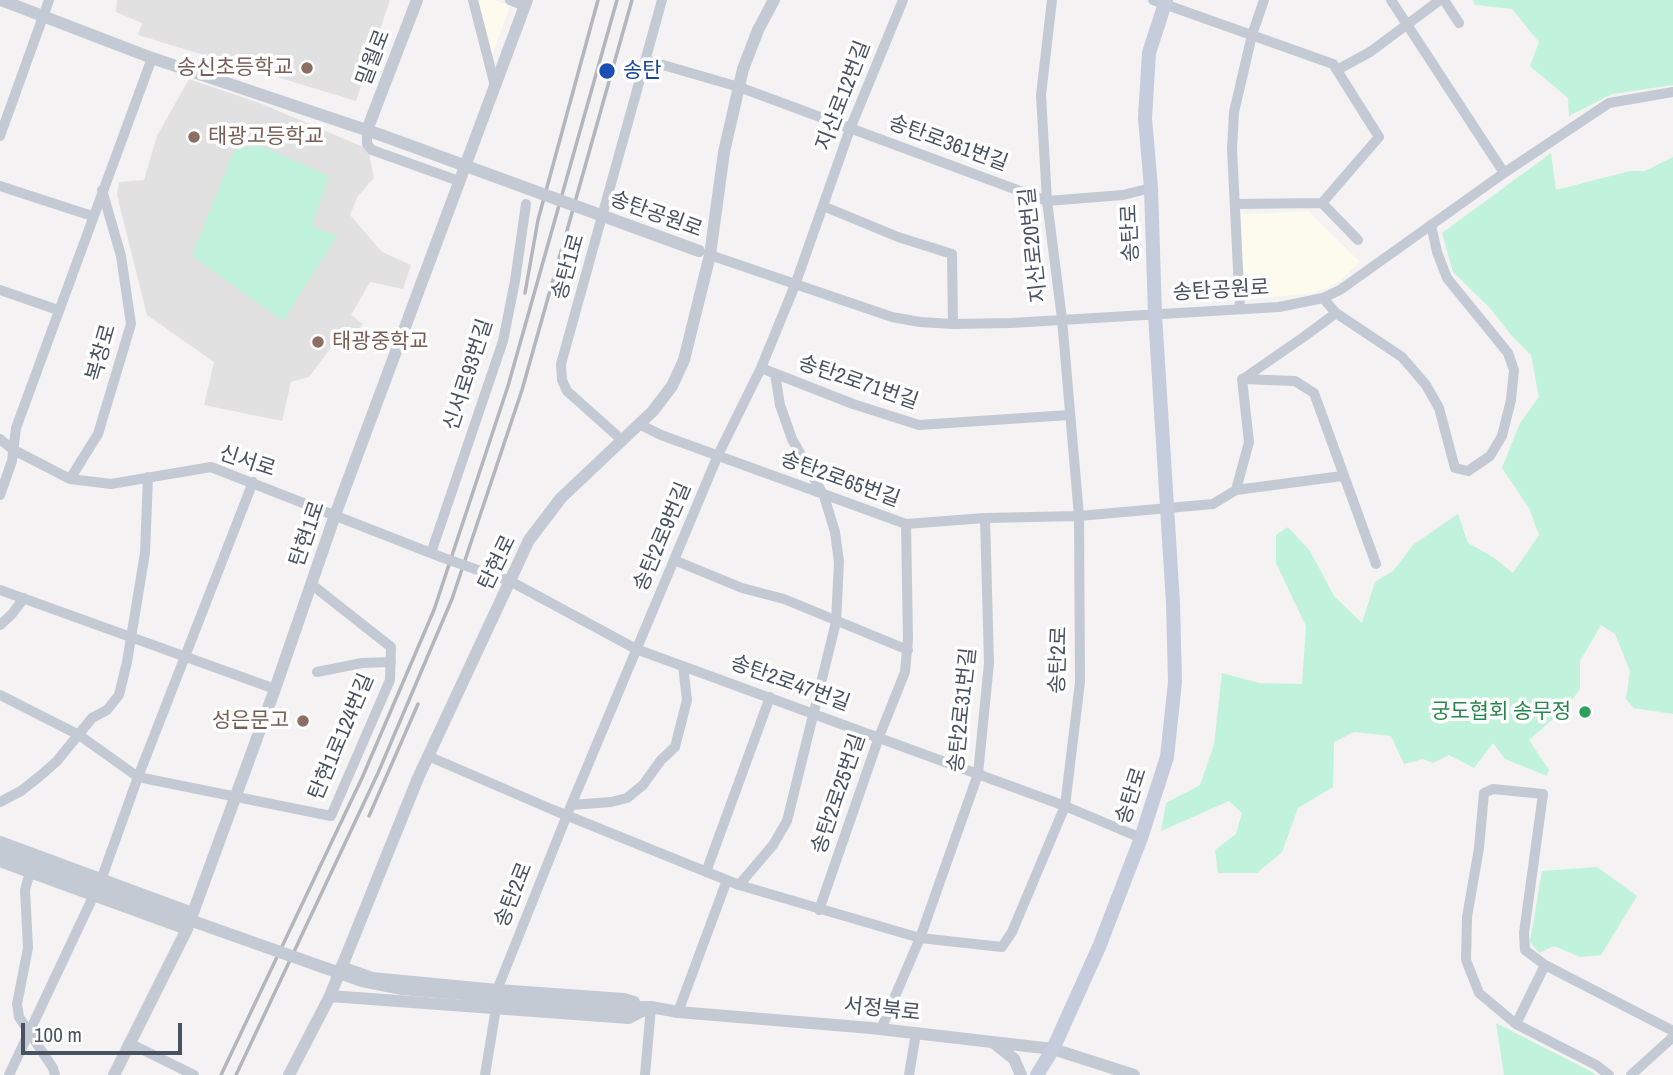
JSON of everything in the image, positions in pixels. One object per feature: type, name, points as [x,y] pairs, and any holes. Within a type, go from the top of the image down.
[{"type":"main road","name":"송탄로","points":[[1037,1075],[1053,1049],[1099,947],[1141,838],[1167,757],[1175,682],[1168,509],[1154,314],[1151,188],[1145,118],[1149,53],[1161,1]]},
{"type":"street","name":"송탄공원로","points":[[1,0],[152,58],[381,135],[795,285],[892,317],[953,324],[1279,307],[1323,298],[1362,276],[1504,173],[1609,103],[1673,92]]},
{"type":"street","points":[[0,136],[49,0]]},
{"type":"street","name":"밀월로","points":[[366,130],[417,0]]},
{"type":"street","points":[[473,0],[495,86]]},
{"type":"street","points":[[510,0],[526,3]]},
{"type":"street","name":"송탄1로","points":[[622,440],[567,391],[562,380],[561,363],[662,0]]},
{"type":"street","name":"탄현로","points":[[289,1075],[330,996],[428,756],[529,540],[561,498],[653,411],[672,386],[684,360],[738,87],[758,30],[774,0]]},
{"type":"street","name":"지산로12번길","points":[[795,285],[850,129],[903,0]]},
{"type":"street","name":"지산로20번길","points":[[1052,0],[1041,95],[1047,201],[1062,319]]},
{"type":"street","points":[[1240,309],[1232,149],[1234,112],[1252,34],[1264,0]]},
{"type":"street","points":[[1391,0],[1504,173]]},
{"type":"street","points":[[1335,67],[1370,52],[1442,0],[1459,23]]},
{"type":"street","points":[[1161,1],[1335,67],[1379,137],[1322,202]]},
{"type":"street","name":"탄현1로","points":[[114,1075],[187,929],[335,515],[526,3]]},
{"type":"street","points":[[0,495],[2,482],[12,461],[16,428],[152,58]]},
{"type":"street","points":[[646,60],[738,87]]},
{"type":"street","name":"송탄로361번길","points":[[738,87],[1047,201],[1122,195],[1151,188]]},
{"type":"street","points":[[366,130],[367,144],[372,150],[459,181]]},
{"type":"street","points":[[0,186],[92,216]]},
{"type":"street","name":"복창로","points":[[70,479],[97,435],[131,324],[121,256],[102,189]]},
{"type":"street","points":[[1235,204],[1322,202],[1359,240]]},
{"type":"street","name":"신서로93번길","points":[[436,555],[503,341],[526,204]]},
{"type":"street","points":[[823,206],[898,237],[952,254],[953,324]]},
{"type":"street","points":[[1323,298],[1336,313],[1402,357],[1426,385],[1439,408],[1455,468],[1468,471],[1490,456],[1503,436],[1514,370],[1508,353],[1447,278],[1437,253],[1431,225]]},
{"type":"street","name":"송탄2로9번길","points":[[569,810],[718,455],[761,368],[795,285]]},
{"type":"street","points":[[0,290],[58,310]]},
{"type":"street","points":[[1242,379],[1306,337],[1336,313]]},
{"type":"street","name":"송탄2로","points":[[428,756],[569,810],[739,885],[920,938],[1002,947],[1012,932],[1065,806],[1080,682],[1079,516],[1062,319]]},
{"type":"street","name":"송탄2로71번길","points":[[761,368],[853,404],[919,425],[1069,415]]},
{"type":"street","points":[[739,885],[773,845],[787,821],[836,622],[839,547],[824,496],[792,439],[780,405],[775,373]]},
{"type":"street","points":[[1242,379],[1295,381],[1314,393],[1376,564]]},
{"type":"street","points":[[1236,490],[1249,442],[1242,379]]},
{"type":"street","name":"송탄2로65번길","points":[[639,424],[824,496],[906,524],[1079,516]]},
{"type":"street","name":"신서로","points":[[0,439],[12,449],[70,479],[111,484],[211,467],[510,581]]},
{"type":"street","points":[[1079,516],[1213,504],[1236,490],[1342,476]]},
{"type":"street","points":[[0,802],[21,791],[40,776],[79,736],[92,718],[107,710],[119,695],[145,553],[148,478]]},
{"type":"street","points":[[9,1075],[101,880],[253,482]]},
{"type":"street","name":"송탄2로31번길","points":[[920,938],[978,774],[989,663],[985,519]]},
{"type":"street","name":"송탄2로25번길","points":[[819,910],[879,737],[905,672],[908,650],[906,524]]},
{"type":"street","points":[[674,560],[742,588],[784,599],[908,650]]},
{"type":"street","name":"송탄2로47번길","points":[[510,581],[636,649],[1065,806]]},
{"type":"street","name":"탄현1로124번길","points":[[236,796],[331,816],[390,680],[391,647],[311,584]]},
{"type":"street","points":[[0,590],[275,689]]},
{"type":"street","points":[[0,625],[24,598]]},
{"type":"street","name":"탄현1로124번길","points":[[317,672],[362,663],[391,662]]},
{"type":"street","points":[[569,810],[627,798],[643,785],[661,760],[675,747],[687,700],[683,666]]},
{"type":"street","points":[[0,695],[79,736],[138,778],[236,796]]},
{"type":"street","points":[[706,872],[770,697]]},
{"type":"street","points":[[1609,1075],[1596,1065],[1516,1024],[1479,993],[1466,960],[1467,917],[1479,848],[1484,793],[1493,789],[1543,794],[1524,933],[1525,950],[1545,965],[1673,1031]]},
{"type":"street","points":[[1065,806],[1141,838]]},
{"type":"street","name":"송탄2로","points":[[497,990],[569,810]]},
{"type":"street","points":[[0,842],[192,913]]},
{"type":"street","name":"서정북로","points":[[0,853],[362,981],[402,989],[651,1007],[678,1012],[881,1029],[1053,1049],[1134,1075]]},
{"type":"street","points":[[0,861],[187,929]]},
{"type":"street","points":[[30,872],[25,890],[28,948],[17,1004],[19,1017],[55,1075]]},
{"type":"street","points":[[678,1012],[727,880]]},
{"type":"street","points":[[881,1029],[920,938]]},
{"type":"street","points":[[351,943],[356,959],[372,978]]},
{"type":"street","points":[[1516,1024],[1545,965]]},
{"type":"street","points":[[341,967],[372,978],[624,999],[651,1007]]},
{"type":"street","points":[[330,996],[629,1018],[651,1007]]},
{"type":"street","points":[[645,1075],[651,1007]]},
{"type":"street","points":[[485,1075],[496,1008]]},
{"type":"street","points":[[909,1075],[916,1033]]},
{"type":"street","points":[[1630,1075],[1673,1037]]},
{"type":"street","points":[[993,1042],[1014,1059],[1021,1075]]},
{"type":"street","points":[[130,1043],[194,1075]]},
{"type":"shaded area","name":"송신초등학교","points":[[117,0],[390,0],[356,101],[138,35],[142,23],[116,12]]},
{"type":"shaded area","points":[[478,0],[495,0],[510,6],[492,55]]},
{"type":"shaded area","points":[[189,79],[262,104],[368,149],[374,178],[358,196],[350,215],[382,252],[411,265],[403,289],[370,282],[351,315],[363,324],[348,340],[333,345],[309,377],[291,382],[282,421],[204,405],[214,362],[147,315],[117,195],[119,182],[144,180],[157,136]]},
{"type":"shaded area","points":[[1308,211],[1360,262],[1337,283],[1314,293],[1244,300],[1241,214]]},
{"type":"green space","points":[[1473,0],[1673,0],[1673,85],[1612,94],[1569,116],[1568,98],[1530,66],[1539,42],[1512,9],[1475,5]]},
{"type":"green space","points":[[237,143],[251,149],[254,143],[329,176],[312,226],[337,236],[283,321],[192,256]]},
{"type":"green space","points":[[1551,153],[1556,190],[1630,171],[1645,171],[1673,157],[1673,714],[1634,708],[1626,699],[1630,671],[1615,634],[1601,625],[1580,661],[1580,689],[1567,707],[1529,740],[1549,770],[1547,776],[1505,759],[1493,743],[1474,768],[1449,755],[1433,763],[1423,759],[1404,764],[1391,736],[1354,732],[1334,742],[1333,787],[1298,808],[1282,852],[1257,873],[1218,873],[1215,850],[1236,834],[1242,813],[1229,801],[1161,831],[1166,803],[1200,785],[1214,745],[1222,673],[1259,683],[1302,684],[1306,626],[1276,563],[1276,535],[1288,527],[1310,551],[1334,596],[1362,623],[1375,582],[1393,571],[1414,544],[1458,514],[1468,543],[1493,557],[1513,573],[1539,535],[1529,508],[1502,468],[1520,423],[1539,397],[1531,355],[1490,308],[1453,272],[1442,233]]},
{"type":"green space","points":[[1597,867],[1637,896],[1601,955],[1580,957],[1554,946],[1539,953],[1530,942],[1542,871]]},
{"type":"green space","points":[[1496,1023],[1592,1072],[1595,1075],[1504,1075]]},
{"type":"railway","points":[[525,293],[538,220],[598,0]]},
{"type":"railway","points":[[221,1075],[362,778],[434,610],[508,386],[617,0]]},
{"type":"railway","points":[[236,1075],[378,773],[452,599],[522,390],[632,0]]},
{"type":"railway","points":[[369,816],[418,704]]},
{"type":"place","name":"송신초등학교","points":[[307,68]]},
{"type":"place","name":"송탄","points":[[607,71]]},
{"type":"place","name":"태광고등학교","points":[[194,137]]},
{"type":"place","name":"태광중학교","points":[[318,342]]},
{"type":"place","name":"궁도협회 송무정","points":[[1585,712]]},
{"type":"place","name":"성은문고","points":[[303,721]]}]
